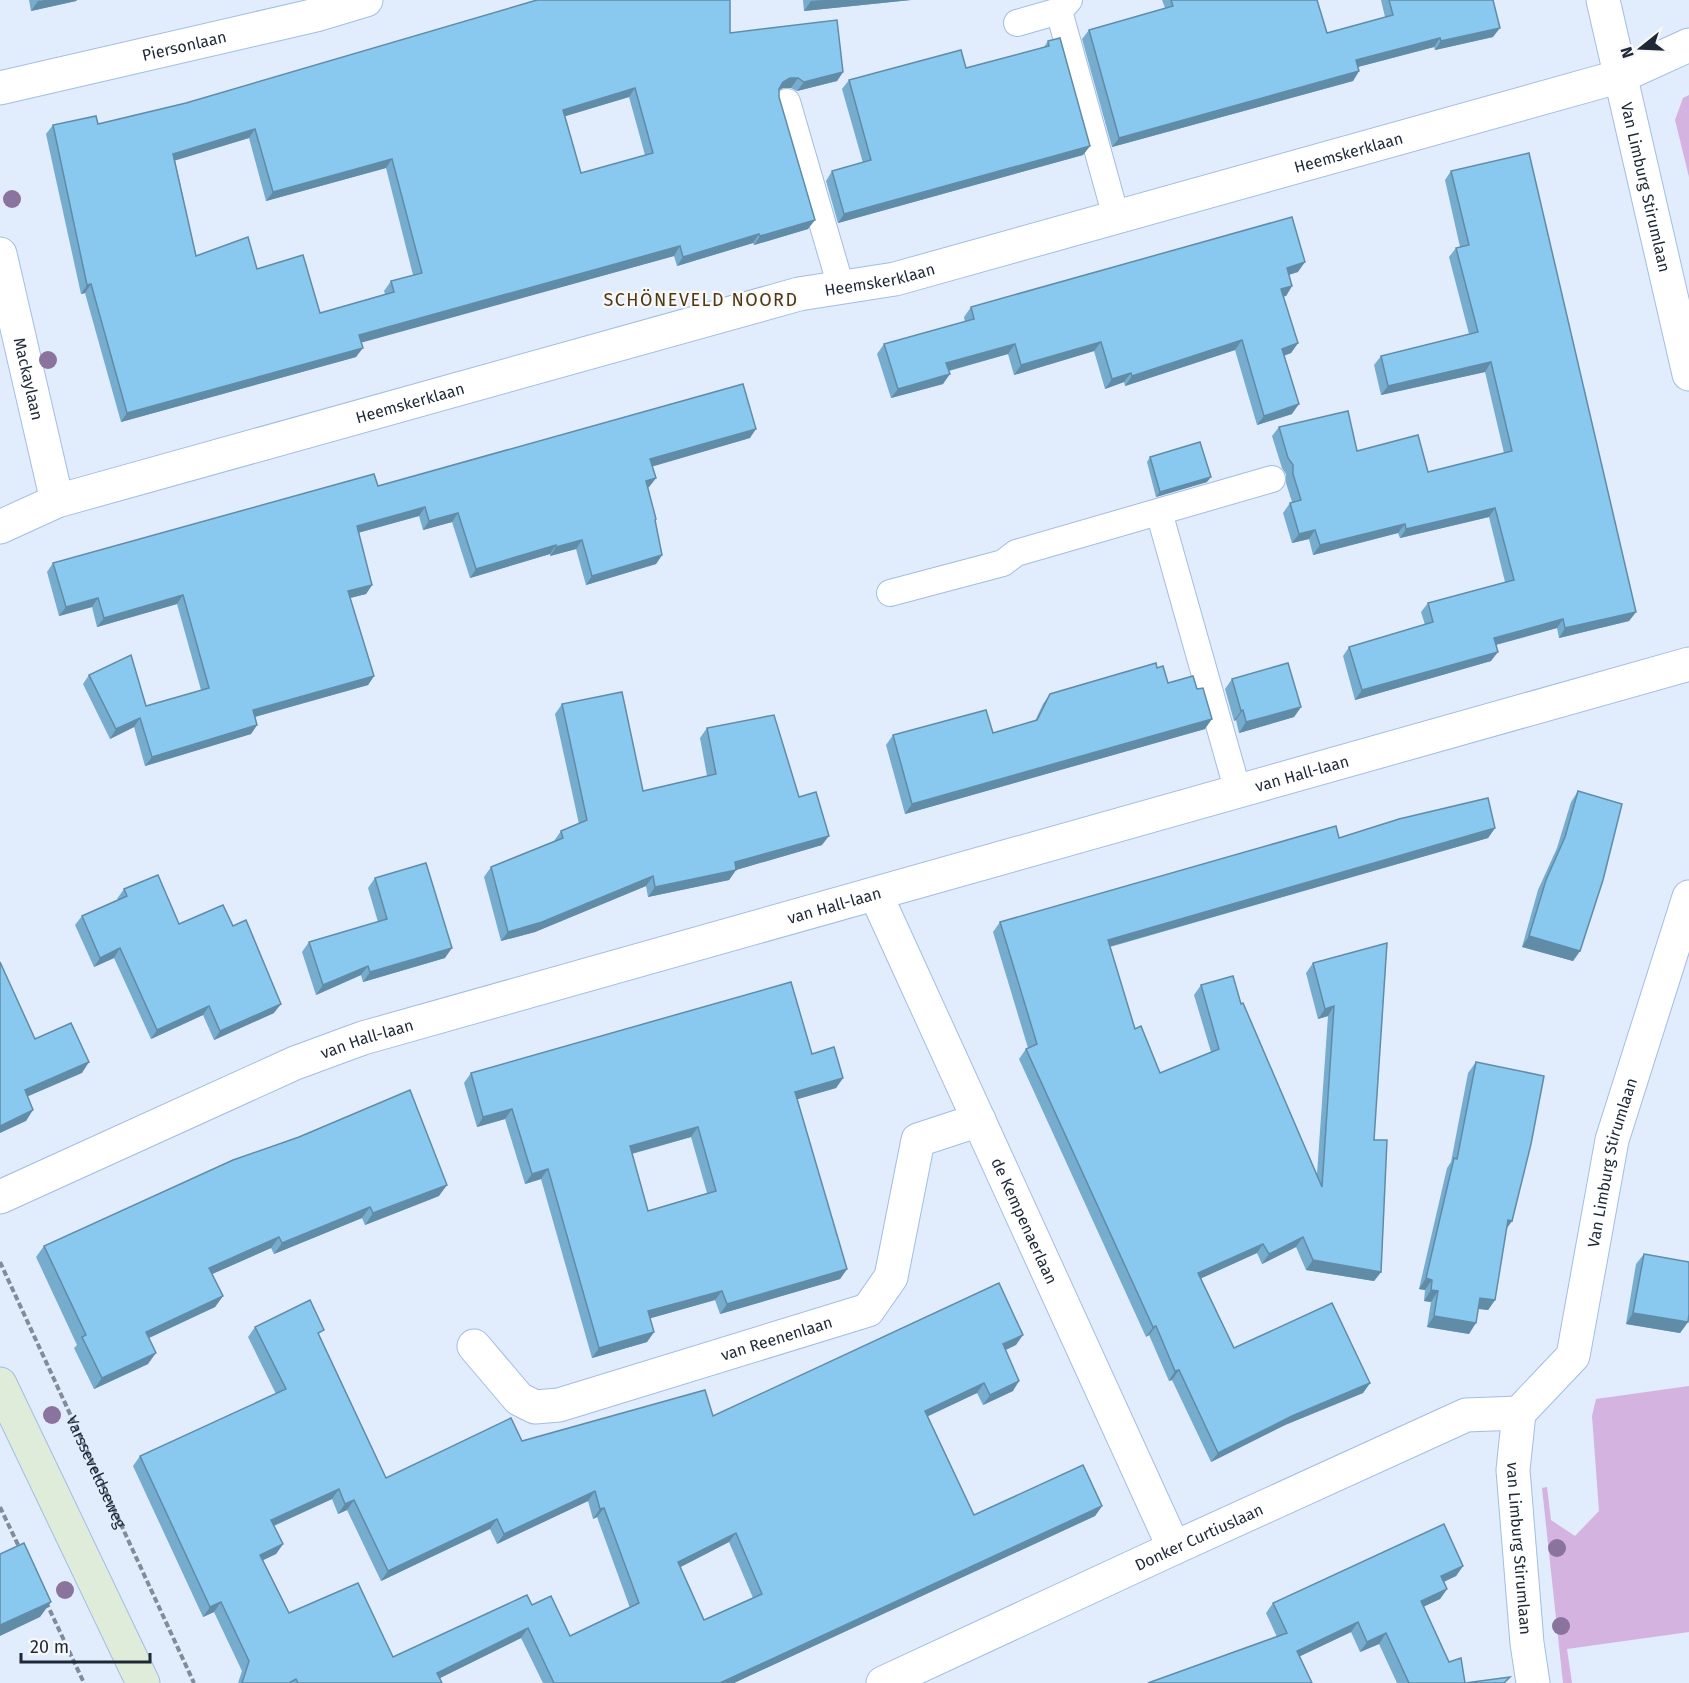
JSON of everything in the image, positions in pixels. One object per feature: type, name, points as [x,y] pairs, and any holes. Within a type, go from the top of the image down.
[{"type":"main road","points":[[0,1384],[143,1683]]},
{"type":"street","name":"Piersonlaan","points":[[0,88],[316,15],[366,0]]},
{"type":"street","name":"Van Limburg Stirumlaan","points":[[1603,0],[1689,374]]},
{"type":"street","name":"Heemskerklaan","points":[[0,527],[57,501],[799,294],[895,279],[1621,76],[1689,45]]},
{"type":"street","name":"Mackaylaan","points":[[0,254],[57,501]]},
{"type":"street","name":"van Hall-laan","points":[[0,1197],[295,1063],[363,1038],[1689,664]]},
{"type":"street","name":"de Kempenaerlaan","points":[[876,895],[1174,1548]]},
{"type":"street","name":"Van Limburg Stirumlaan","points":[[1519,1413],[1573,1356],[1612,1140],[1689,897]]},
{"type":"street","name":"van Reenenlaan","points":[[474,1346],[519,1399],[536,1407],[559,1406],[868,1310],[891,1277],[918,1140],[979,1120]]},
{"type":"street","name":"Donker Curtiuslaan","points":[[884,1683],[1466,1415],[1519,1413]]},
{"type":"street","name":"van Limburg Stirumlaan","points":[[1519,1413],[1513,1470],[1527,1643],[1533,1683]]},
{"type":"lane","points":[[1017,23],[1064,5],[1116,217]]},
{"type":"lane","points":[[788,102],[841,287]]},
{"type":"lane","points":[[890,593],[1003,563],[1016,553],[1272,479]]},
{"type":"lane","points":[[1159,512],[1238,792]]},
{"type":"path","name":"Varsseveldseweg","points":[[0,1262],[194,1683]]},
{"type":"path","points":[[0,1507],[25,1558]]},
{"type":"path","points":[[45,1600],[84,1683]]},
{"type":"shaded area","points":[[1689,95],[1689,177],[1675,120],[1683,98]]},
{"type":"shaded area","points":[[1689,1386],[1689,1632],[1567,1649],[1572,1683],[1563,1683],[1542,1488],[1547,1487],[1551,1520],[1575,1536],[1599,1511],[1592,1416],[1596,1399]]},
{"type":"building","points":[[537,0],[730,0],[730,33],[837,20],[843,72],[804,82],[798,78],[790,78],[783,82],[779,89],[779,97],[815,220],[683,257],[680,246],[359,335],[363,348],[127,413],[91,284],[87,285],[53,125],[96,116],[98,124],[186,103]],"holes":[[[635,88],[653,153],[581,173],[563,110]],[[255,129],[273,192],[392,159],[422,273],[391,281],[394,292],[320,313],[303,255],[257,269],[248,237],[196,256],[173,154]]]},
{"type":"building","points":[[1171,0],[1317,0],[1327,33],[1393,15],[1389,0],[1493,0],[1500,28],[1441,41],[1440,38],[1356,60],[1359,71],[1119,138],[1089,30],[1173,6]]},
{"type":"building","points":[[1060,38],[1090,146],[844,214],[832,171],[871,160],[849,80],[961,50],[966,68],[1049,46],[1048,41]]},
{"type":"building","points":[[1529,153],[1636,612],[1565,628],[1563,619],[1494,638],[1498,652],[1362,690],[1349,647],[1433,622],[1428,603],[1514,580],[1495,508],[1406,529],[1405,524],[1320,545],[1315,530],[1299,534],[1290,503],[1301,500],[1293,474],[1293,465],[1288,458],[1279,427],[1348,411],[1357,451],[1418,435],[1428,472],[1512,451],[1491,362],[1388,386],[1381,356],[1478,332],[1456,248],[1469,245],[1451,171]]},
{"type":"building","points":[[1292,217],[1305,262],[1287,268],[1292,286],[1281,289],[1298,343],[1282,349],[1299,404],[1264,416],[1242,340],[1132,376],[1131,373],[1112,379],[1101,342],[1021,365],[1015,344],[946,363],[950,374],[898,389],[884,344],[974,319],[971,307]]},
{"type":"building","points":[[743,384],[756,429],[650,459],[656,478],[646,481],[662,555],[592,576],[582,540],[556,547],[556,545],[476,569],[458,513],[429,521],[425,507],[357,526],[372,585],[348,591],[374,676],[253,710],[257,725],[152,757],[140,718],[116,729],[89,675],[131,655],[146,706],[209,688],[183,595],[104,618],[98,598],[66,607],[53,563],[374,474],[378,486]]},
{"type":"building","points":[[1200,442],[1211,477],[1160,492],[1150,457]]},
{"type":"building","points":[[1156,663],[1157,668],[1163,666],[1168,683],[1193,676],[1197,689],[1203,688],[1212,719],[912,804],[893,735],[986,710],[993,733],[1037,720],[1050,694]]},
{"type":"building","points":[[1288,663],[1301,707],[1246,722],[1232,679]]},
{"type":"building","points":[[622,692],[643,791],[716,774],[707,728],[774,715],[799,797],[816,792],[829,836],[735,862],[736,870],[655,887],[653,876],[542,922],[508,932],[491,867],[563,838],[561,831],[587,820],[562,704]]},
{"type":"building","points":[[1578,791],[1622,804],[1603,880],[1580,951],[1529,936],[1546,880],[1565,837]]},
{"type":"building","points":[[1488,798],[1495,828],[1108,940],[1135,1029],[1141,1026],[1160,1073],[1219,1049],[1201,985],[1233,976],[1241,1004],[1243,1003],[1322,1187],[1334,1006],[1325,1009],[1313,963],[1387,943],[1374,1140],[1387,1140],[1381,1272],[1313,1260],[1303,1237],[1269,1254],[1263,1244],[1198,1273],[1234,1348],[1332,1303],[1370,1383],[1292,1416],[1218,1453],[1179,1370],[1175,1371],[1156,1326],[1153,1327],[1026,1049],[1037,1044],[1000,922],[1336,826],[1339,838],[1399,819]]},
{"type":"building","points":[[426,863],[452,948],[370,972],[368,966],[323,985],[309,942],[387,919],[375,878]]},
{"type":"building","points":[[158,875],[179,924],[223,905],[233,926],[246,920],[281,1004],[220,1031],[209,1006],[157,1030],[120,948],[100,958],[82,916],[127,896],[124,889]]},
{"type":"building","points":[[0,962],[35,1039],[71,1023],[89,1062],[25,1090],[33,1110],[0,1126]]},
{"type":"building","points":[[791,982],[812,1054],[834,1047],[843,1078],[795,1092],[847,1269],[727,1304],[722,1291],[648,1311],[654,1332],[599,1348],[548,1169],[532,1174],[512,1109],[483,1117],[471,1073]],"holes":[[[698,1127],[716,1191],[648,1211],[630,1146]]]},
{"type":"building","points":[[1476,1062],[1544,1076],[1531,1144],[1512,1221],[1508,1220],[1495,1300],[1480,1298],[1476,1323],[1434,1316],[1438,1291],[1431,1290],[1432,1280],[1426,1278],[1454,1158],[1457,1159]]},
{"type":"building","points":[[410,1090],[447,1185],[373,1213],[370,1207],[282,1243],[279,1237],[209,1268],[223,1296],[146,1332],[156,1353],[102,1378],[82,1337],[86,1335],[44,1246],[233,1160],[299,1137]]},
{"type":"building","points":[[1644,1254],[1689,1262],[1688,1322],[1633,1313]]},
{"type":"building","points":[[999,1283],[1023,1335],[1003,1344],[1019,1381],[990,1395],[984,1383],[925,1411],[974,1515],[1083,1465],[1102,1506],[720,1683],[554,1683],[528,1628],[437,1673],[442,1683],[298,1683],[296,1679],[289,1683],[242,1683],[249,1661],[221,1602],[210,1607],[140,1456],[286,1389],[255,1327],[310,1300],[324,1330],[318,1333],[386,1478],[511,1418],[522,1441],[705,1390],[713,1416]],"holes":[[[339,1489],[345,1504],[354,1500],[388,1571],[497,1519],[504,1534],[595,1491],[600,1509],[604,1508],[639,1603],[570,1636],[551,1596],[532,1605],[527,1595],[393,1657],[358,1583],[289,1613],[260,1555],[283,1544],[271,1520]],[[736,1533],[762,1594],[704,1620],[678,1562]]]},
{"type":"building","points":[[1444,1524],[1463,1566],[1441,1576],[1447,1589],[1421,1601],[1449,1662],[1461,1658],[1465,1683],[1409,1683],[1386,1633],[1367,1642],[1358,1622],[1297,1651],[1312,1683],[1148,1683],[1287,1633],[1273,1603]]},
{"type":"building","points":[[24,1543],[51,1602],[0,1625],[0,1554]]},
{"type":"building","points":[[1510,1677],[1504,1683],[1465,1683]]},
{"type":"district","name":"SCHÖNEVELD NOORD","points":[[701,300]]}]
